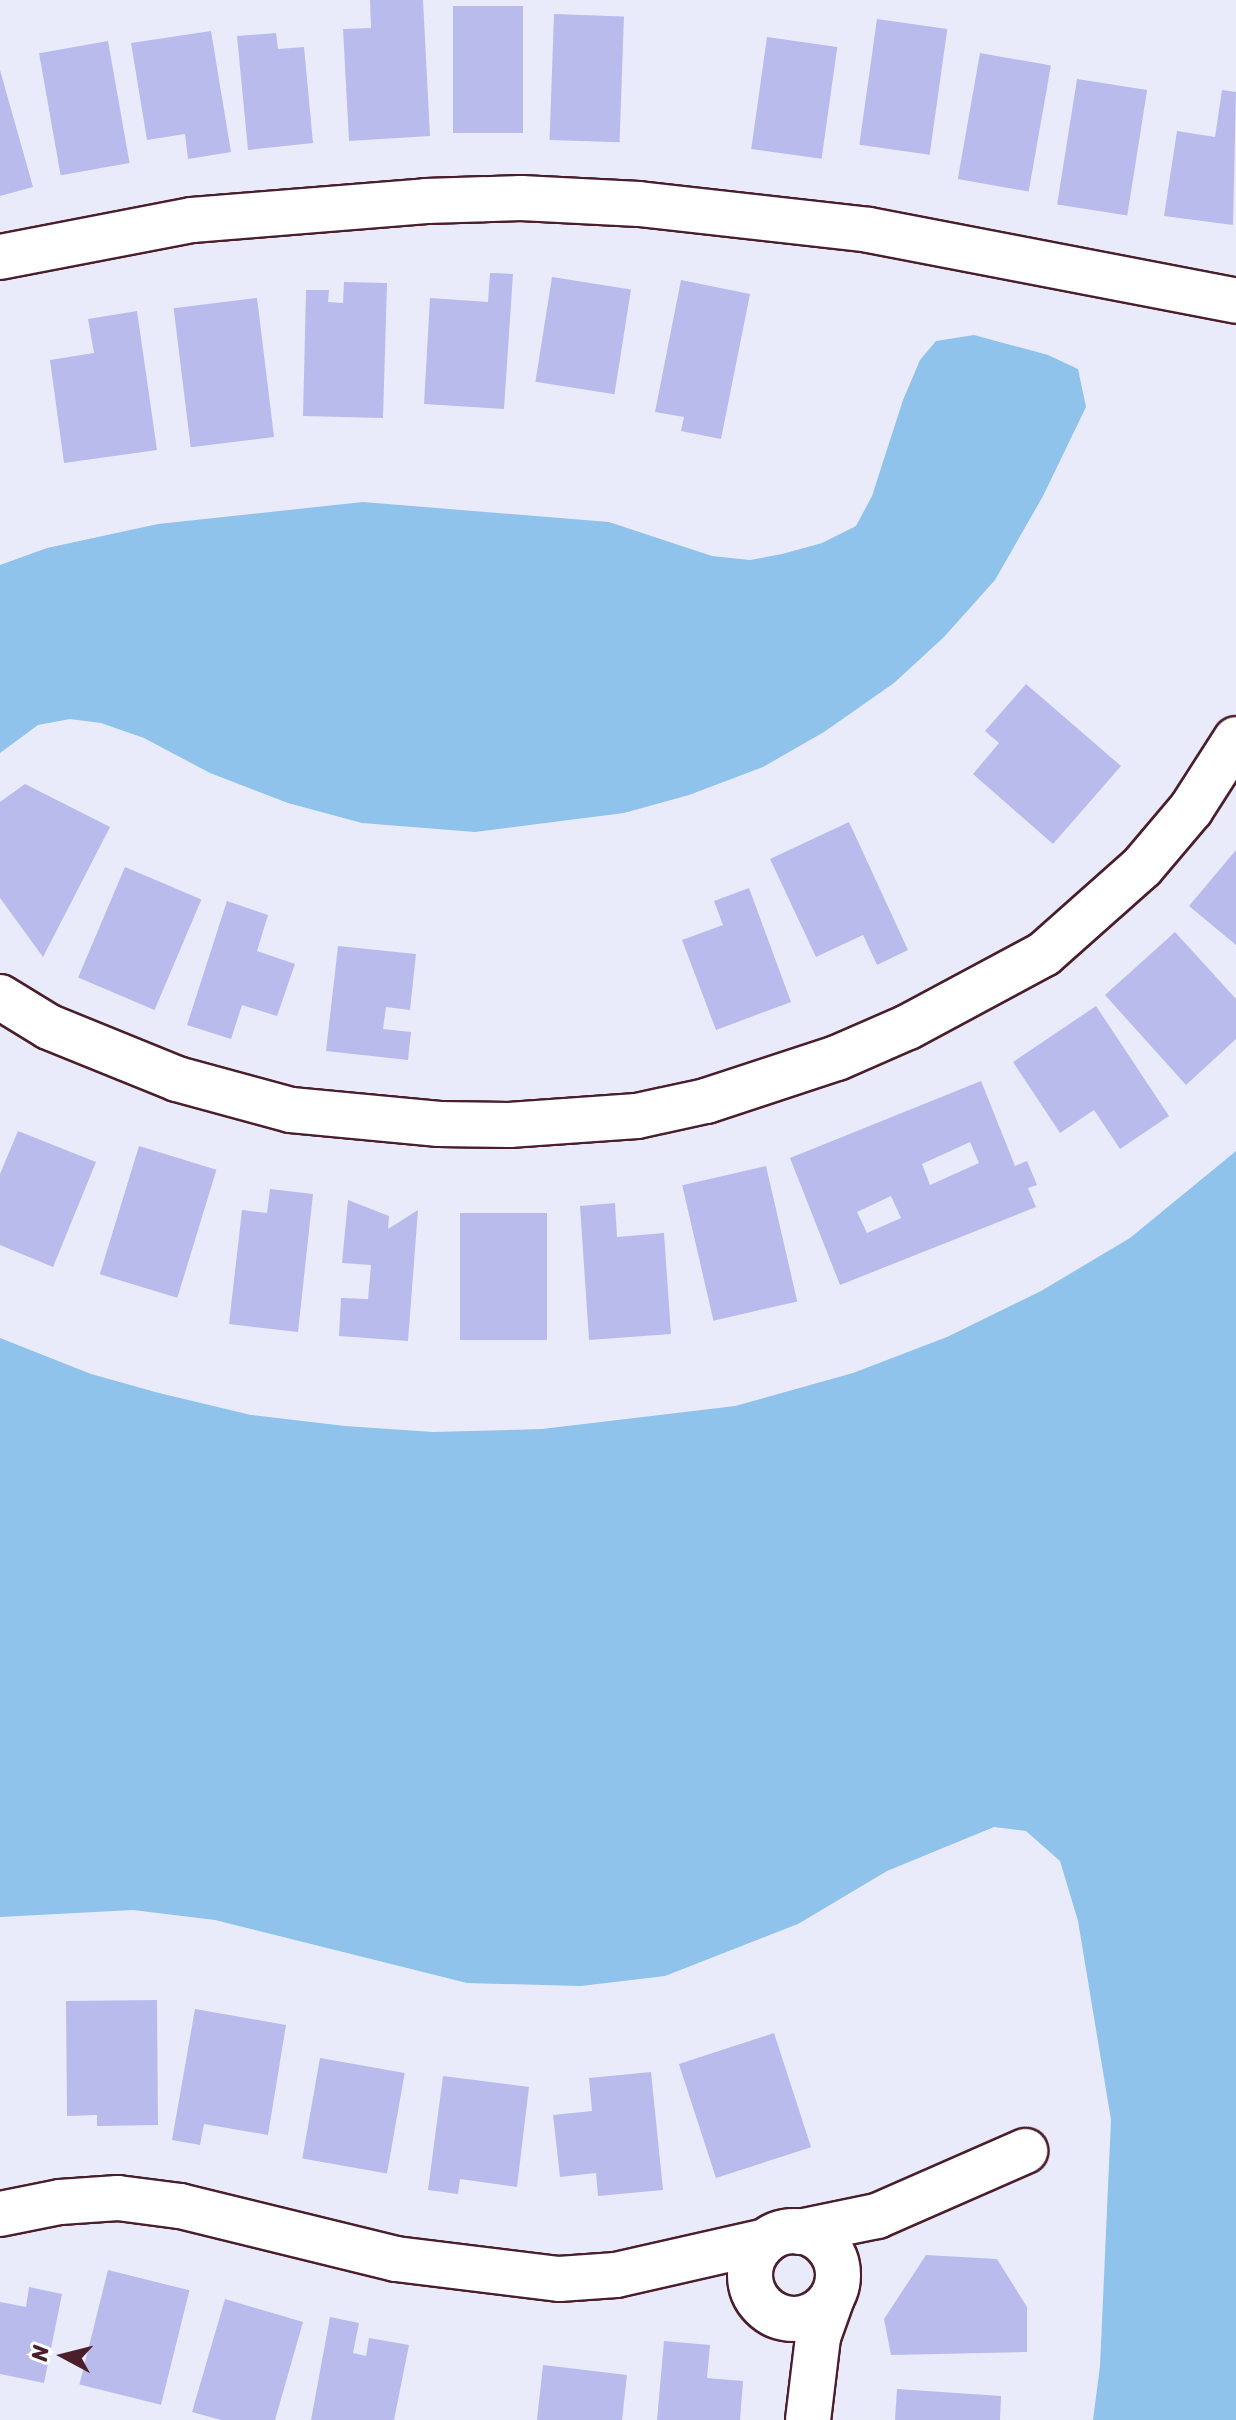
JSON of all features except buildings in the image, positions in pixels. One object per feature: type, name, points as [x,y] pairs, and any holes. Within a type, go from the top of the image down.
[{"type":"street","points":[[0,257],[192,220],[426,201],[521,198],[639,204],[869,230],[1236,301]]},
{"type":"street","points":[[0,997],[49,1027],[177,1079],[291,1110],[439,1124],[509,1125],[592,1121],[692,1104],[837,1058],[932,1015],[1044,954],[1142,867],[1191,809],[1236,739]]},
{"type":"street","points":[[0,2214],[60,2202],[133,2200],[180,2206],[396,2259],[559,2279],[616,2275],[877,2216],[1025,2151]]},
{"type":"street","points":[[810,2399],[818,2337],[850,2246],[877,2216]]},
{"type":"street","points":[[675,2262],[706,2271],[764,2306],[797,2320],[823,2309],[835,2290],[837,2267],[825,2243],[783,2236]]},
{"type":"street","points":[[783,2236],[752,2263],[752,2288],[792,2339],[810,2399]]},
{"type":"water","points":[[974,335],[1048,355],[1078,369],[1086,407],[1043,496],[995,580],[944,637],[894,683],[824,732],[763,767],[689,795],[624,813],[475,832],[362,823],[288,803],[210,773],[144,738],[101,723],[70,719],[38,725],[0,753],[0,565],[47,548],[158,524],[363,502],[609,522],[712,556],[750,560],[782,554],[822,543],[856,526],[872,496],[903,400],[920,360],[936,341]]},
{"type":"water","points":[[1236,1151],[1236,2420],[1093,2420],[1100,2366],[1111,2120],[1078,1921],[1060,1861],[1026,1831],[994,1827],[887,1871],[798,1924],[665,1976],[581,1986],[467,1983],[215,1920],[133,1910],[0,1917],[0,1338],[91,1374],[159,1393],[251,1415],[345,1426],[433,1432],[542,1429],[735,1406],[853,1373],[947,1337],[1041,1291],[1130,1238]]}]
